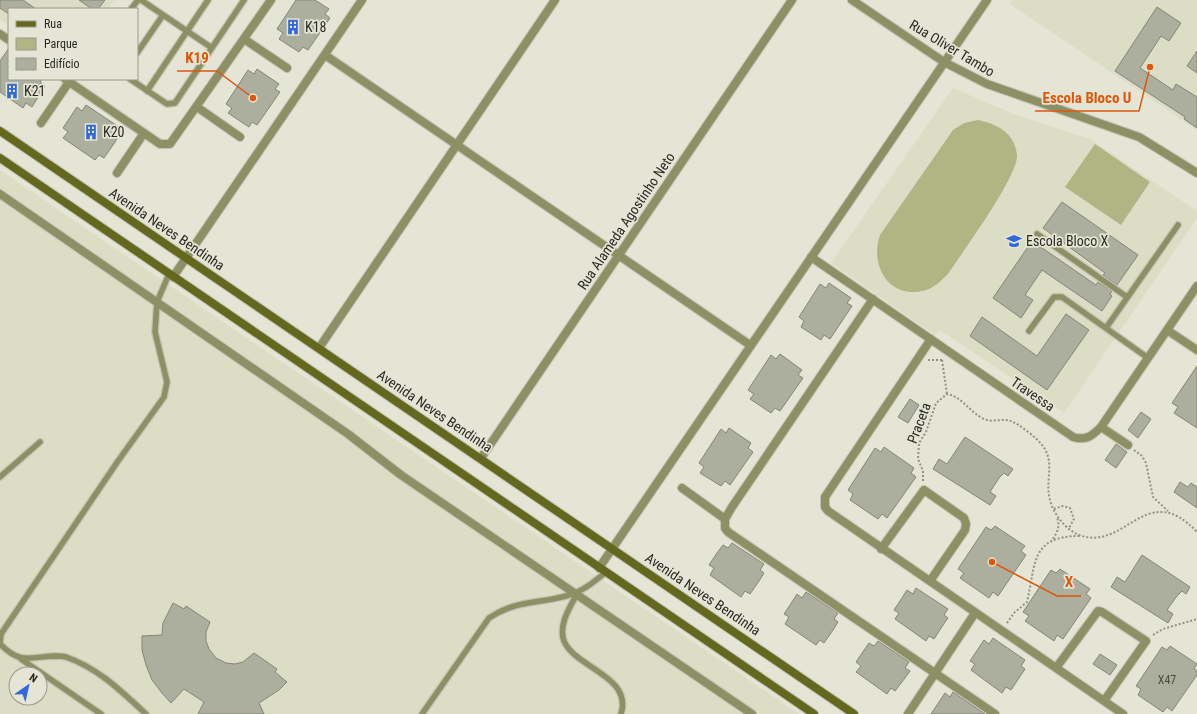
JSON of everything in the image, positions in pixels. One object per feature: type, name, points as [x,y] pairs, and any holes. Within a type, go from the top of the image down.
[{"type":"street","points":[[41,123],[67,80],[160,144],[170,144],[270,0]]},
{"type":"street","points":[[171,275],[186,258],[362,0]]},
{"type":"street","points":[[319,348],[455,144],[555,0]]},
{"type":"street","name":"Rua Alameda Agostinho Neto","points":[[481,458],[792,0]]},
{"type":"street","name":"Rua Oliver Tambo","points":[[852,0],[944,62],[1000,90],[1139,137],[1197,173]]},
{"type":"street","points":[[603,570],[613,548],[750,345],[812,257],[987,0]]},
{"type":"street","points":[[244,38],[286,68]]},
{"type":"street","points":[[325,55],[750,345]]},
{"type":"street","points":[[197,107],[240,137]]},
{"type":"street","name":"Avenida Neves Bendinha","points":[[0,131],[613,548],[854,714]]},
{"type":"street","points":[[117,173],[144,133]]},
{"type":"street","points":[[0,158],[814,714]]},
{"type":"street","points":[[0,194],[348,434],[401,475],[752,714]]},
{"type":"street","name":"Travessa","points":[[812,257],[1073,437],[1087,439],[1102,427],[1197,286]]},
{"type":"street","points":[[873,299],[773,444],[725,519],[725,528],[728,532],[995,714]]},
{"type":"street","points":[[1167,330],[1197,350]]},
{"type":"street","points":[[931,339],[825,497],[824,503],[828,511],[881,549],[1002,630],[1123,714]]},
{"type":"street","points":[[1102,427],[1128,445]]},
{"type":"street","points":[[682,488],[725,519]]},
{"type":"street","points":[[881,549],[924,490],[964,518],[966,524],[965,530],[930,581]]},
{"type":"street","points":[[1056,668],[1098,611],[1102,612],[1146,641],[1104,701]]},
{"type":"street","points":[[908,714],[975,613]]},
{"type":"lane","points":[[132,8],[138,0]]},
{"type":"lane","points":[[141,0],[212,48]]},
{"type":"lane","points":[[147,91],[208,0]]},
{"type":"lane","points":[[131,80],[167,104],[175,103],[244,0]]},
{"type":"lane","points":[[138,52],[163,15]]},
{"type":"lane","points":[[1106,328],[1178,225]]},
{"type":"lane","points":[[1037,234],[1127,297]]},
{"type":"lane","points":[[101,714],[21,659],[9,654],[0,644],[1,634],[118,461],[164,397],[167,382],[155,332],[157,302],[171,275]]},
{"type":"lane","points":[[1029,331],[1054,297],[1062,297],[1148,358]]},
{"type":"lane","points":[[0,478],[40,442]]},
{"type":"lane","points":[[422,714],[489,618],[502,609],[520,604],[576,594],[590,586],[603,570]]},
{"type":"lane","points":[[576,594],[565,618],[564,640],[571,651],[613,684],[620,693],[623,706],[621,714]]},
{"type":"lane","points":[[21,659],[63,656],[87,665],[112,684],[146,714]]},
{"type":"path","points":[[919,357],[927,360],[942,360],[956,356]]},
{"type":"path","points":[[942,360],[947,394]]},
{"type":"path","name":"Praceta","points":[[924,490],[923,470],[918,459],[919,443],[926,432],[936,403],[947,394],[955,396],[984,420],[995,422],[1010,421],[1029,433],[1043,445],[1050,461],[1049,495],[1054,508],[1060,521],[1082,536]]},
{"type":"path","points":[[1128,445],[1142,456],[1146,463],[1153,497],[1169,512],[1190,525],[1197,532]]},
{"type":"path","points":[[1053,540],[1058,531],[1059,523],[1054,508],[1062,506],[1070,508],[1074,519],[1069,528]]},
{"type":"path","points":[[1002,630],[1014,613],[1027,602],[1036,557],[1043,547],[1053,540],[1066,536],[1097,538],[1112,533],[1144,514],[1169,512]]},
{"type":"path","points":[[1146,641],[1163,629],[1197,618]]},
{"type":"shaded area","points":[[0,0],[114,0],[109,8],[8,8],[8,24],[0,19]]},
{"type":"shaded area","points":[[1012,0],[1197,0],[1197,130],[1010,4]]},
{"type":"shaded area","name":"Escola Bloco X","points":[[953,88],[1016,115],[1090,139],[1197,211],[1197,218],[1064,413],[940,330],[935,335],[831,263]]},
{"type":"shaded area","points":[[0,170],[799,714],[0,714]]},
{"type":"green space","points":[[978,120],[998,127],[1009,135],[1013,141],[1016,147],[1017,155],[1015,165],[1009,179],[977,232],[948,274],[941,281],[929,289],[913,292],[902,290],[893,286],[885,278],[880,269],[877,258],[877,247],[880,235],[953,130],[964,123]]},
{"type":"green space","points":[[1095,144],[1150,182],[1121,225],[1065,187]]},
{"type":"building","points":[[0,0],[23,0],[35,8],[8,8],[8,13],[0,8]]},
{"type":"building","points":[[79,0],[105,0],[99,8],[91,8]]},
{"type":"building","name":"K18","points":[[296,0],[315,0],[329,9],[325,14],[330,18],[308,50],[303,47],[299,52],[279,39],[283,33],[277,29]]},
{"type":"building","points":[[1157,7],[1181,23],[1169,41],[1161,36],[1140,68],[1173,90],[1176,84],[1197,97],[1197,128],[1184,119],[1185,117],[1115,71]]},
{"type":"building","name":"K21","points":[[8,49],[8,80],[41,80],[40,82],[45,86],[32,107],[26,103],[23,108],[0,92],[0,61]]},
{"type":"building","points":[[1197,51],[1197,73],[1187,66]]},
{"type":"building","points":[[257,69],[279,84],[275,89],[280,92],[257,125],[252,122],[249,127],[228,113],[232,108],[226,104],[248,70],[254,74]]},
{"type":"building","name":"K20","points":[[86,105],[119,127],[114,133],[119,136],[104,158],[99,155],[95,160],[63,138],[68,132],[63,128],[77,107],[82,111]]},
{"type":"building","points":[[1062,202],[1138,255],[1117,285],[1103,275],[1105,273],[1043,228]]},
{"type":"building","points":[[1032,241],[1096,285],[1098,282],[1112,291],[1110,294],[1112,296],[1102,311],[1042,270],[1025,295],[1033,300],[1021,318],[993,298]]},
{"type":"building","points":[[829,283],[851,298],[847,303],[852,306],[830,339],[824,335],[821,340],[801,327],[804,321],[799,317],[820,284],[826,288]]},
{"type":"building","points":[[1066,314],[1089,330],[1047,390],[970,336],[982,317],[1037,356]]},
{"type":"building","points":[[780,354],[802,370],[798,375],[803,378],[780,411],[775,408],[771,413],[750,399],[754,394],[748,390],[771,355],[776,359]]},
{"type":"building","points":[[1197,366],[1197,428],[1174,413],[1178,407],[1172,403]]},
{"type":"building","points":[[910,399],[919,405],[908,423],[898,417]]},
{"type":"building","points":[[1141,412],[1151,419],[1138,438],[1128,430]]},
{"type":"building","points":[[729,428],[751,443],[748,448],[753,452],[730,485],[725,481],[721,486],[700,473],[704,467],[699,463],[721,429],[726,433]]},
{"type":"building","points":[[965,437],[1013,469],[1008,476],[1004,473],[999,478],[990,492],[996,496],[990,505],[933,469],[939,459],[947,464]]},
{"type":"building","points":[[1116,444],[1127,452],[1116,468],[1105,460]]},
{"type":"building","points":[[884,447],[914,468],[911,473],[916,477],[887,518],[882,514],[878,519],[850,500],[853,494],[848,490],[875,448],[881,452]]},
{"type":"building","points":[[1180,482],[1188,487],[1191,483],[1197,487],[1197,508],[1174,492]]},
{"type":"building","points":[[995,526],[1025,546],[1021,551],[1026,555],[998,596],[993,592],[989,598],[960,578],[964,573],[958,569],[986,527],[991,530]]},
{"type":"building","points":[[732,543],[764,564],[760,570],[764,573],[750,594],[745,591],[741,597],[710,575],[714,568],[709,565],[717,553],[723,545],[728,548]]},
{"type":"building","points":[[1142,555],[1190,587],[1186,594],[1182,591],[1177,596],[1167,610],[1173,614],[1168,623],[1111,587],[1117,577],[1125,582]]},
{"type":"building","points":[[1060,569],[1090,589],[1086,594],[1091,598],[1063,639],[1057,635],[1054,641],[1025,621],[1029,616],[1023,612],[1051,570],[1056,573]]},
{"type":"building","points":[[916,588],[948,609],[944,615],[948,618],[934,639],[929,636],[926,641],[895,619],[899,613],[894,610],[907,590],[913,594]]},
{"type":"building","points":[[806,592],[838,613],[834,619],[838,622],[824,643],[820,640],[816,645],[785,624],[789,617],[784,614],[797,594],[802,598]]},
{"type":"building","points":[[173,603],[184,609],[186,606],[210,622],[206,632],[206,641],[209,649],[216,658],[226,663],[235,664],[243,662],[254,653],[277,669],[275,672],[287,682],[279,690],[259,703],[264,714],[198,714],[204,702],[184,689],[171,703],[162,693],[152,680],[146,665],[142,650],[142,636],[162,635],[163,623]]},
{"type":"building","points":[[993,638],[1025,660],[1021,666],[1025,669],[1011,690],[1006,687],[1002,693],[971,670],[975,664],[970,661],[984,640],[989,644]]},
{"type":"building","points":[[878,641],[909,662],[905,668],[910,671],[895,691],[891,688],[887,694],[856,672],[861,666],[856,662],[869,643],[874,646]]},
{"type":"building","points":[[1170,646],[1197,664],[1194,669],[1197,671],[1197,675],[1172,711],[1167,707],[1163,712],[1138,695],[1141,689],[1136,686],[1162,647],[1167,650]]},
{"type":"building","points":[[1100,654],[1117,665],[1110,675],[1093,664]]},
{"type":"building","points":[[953,692],[985,714],[931,714],[945,693],[950,697]]},
{"type":"place","name":"K18","points":[[293,27]]},
{"type":"place","name":"Escola Bloco U","points":[[1150,67]]},
{"type":"place","name":"K21","points":[[12,91]]},
{"type":"place","name":"K19","points":[[253,98]]},
{"type":"place","name":"K20","points":[[91,132]]},
{"type":"place","name":"Escola Bloco X","points":[[1014,241]]},
{"type":"place","name":"X","points":[[992,562]]}]
